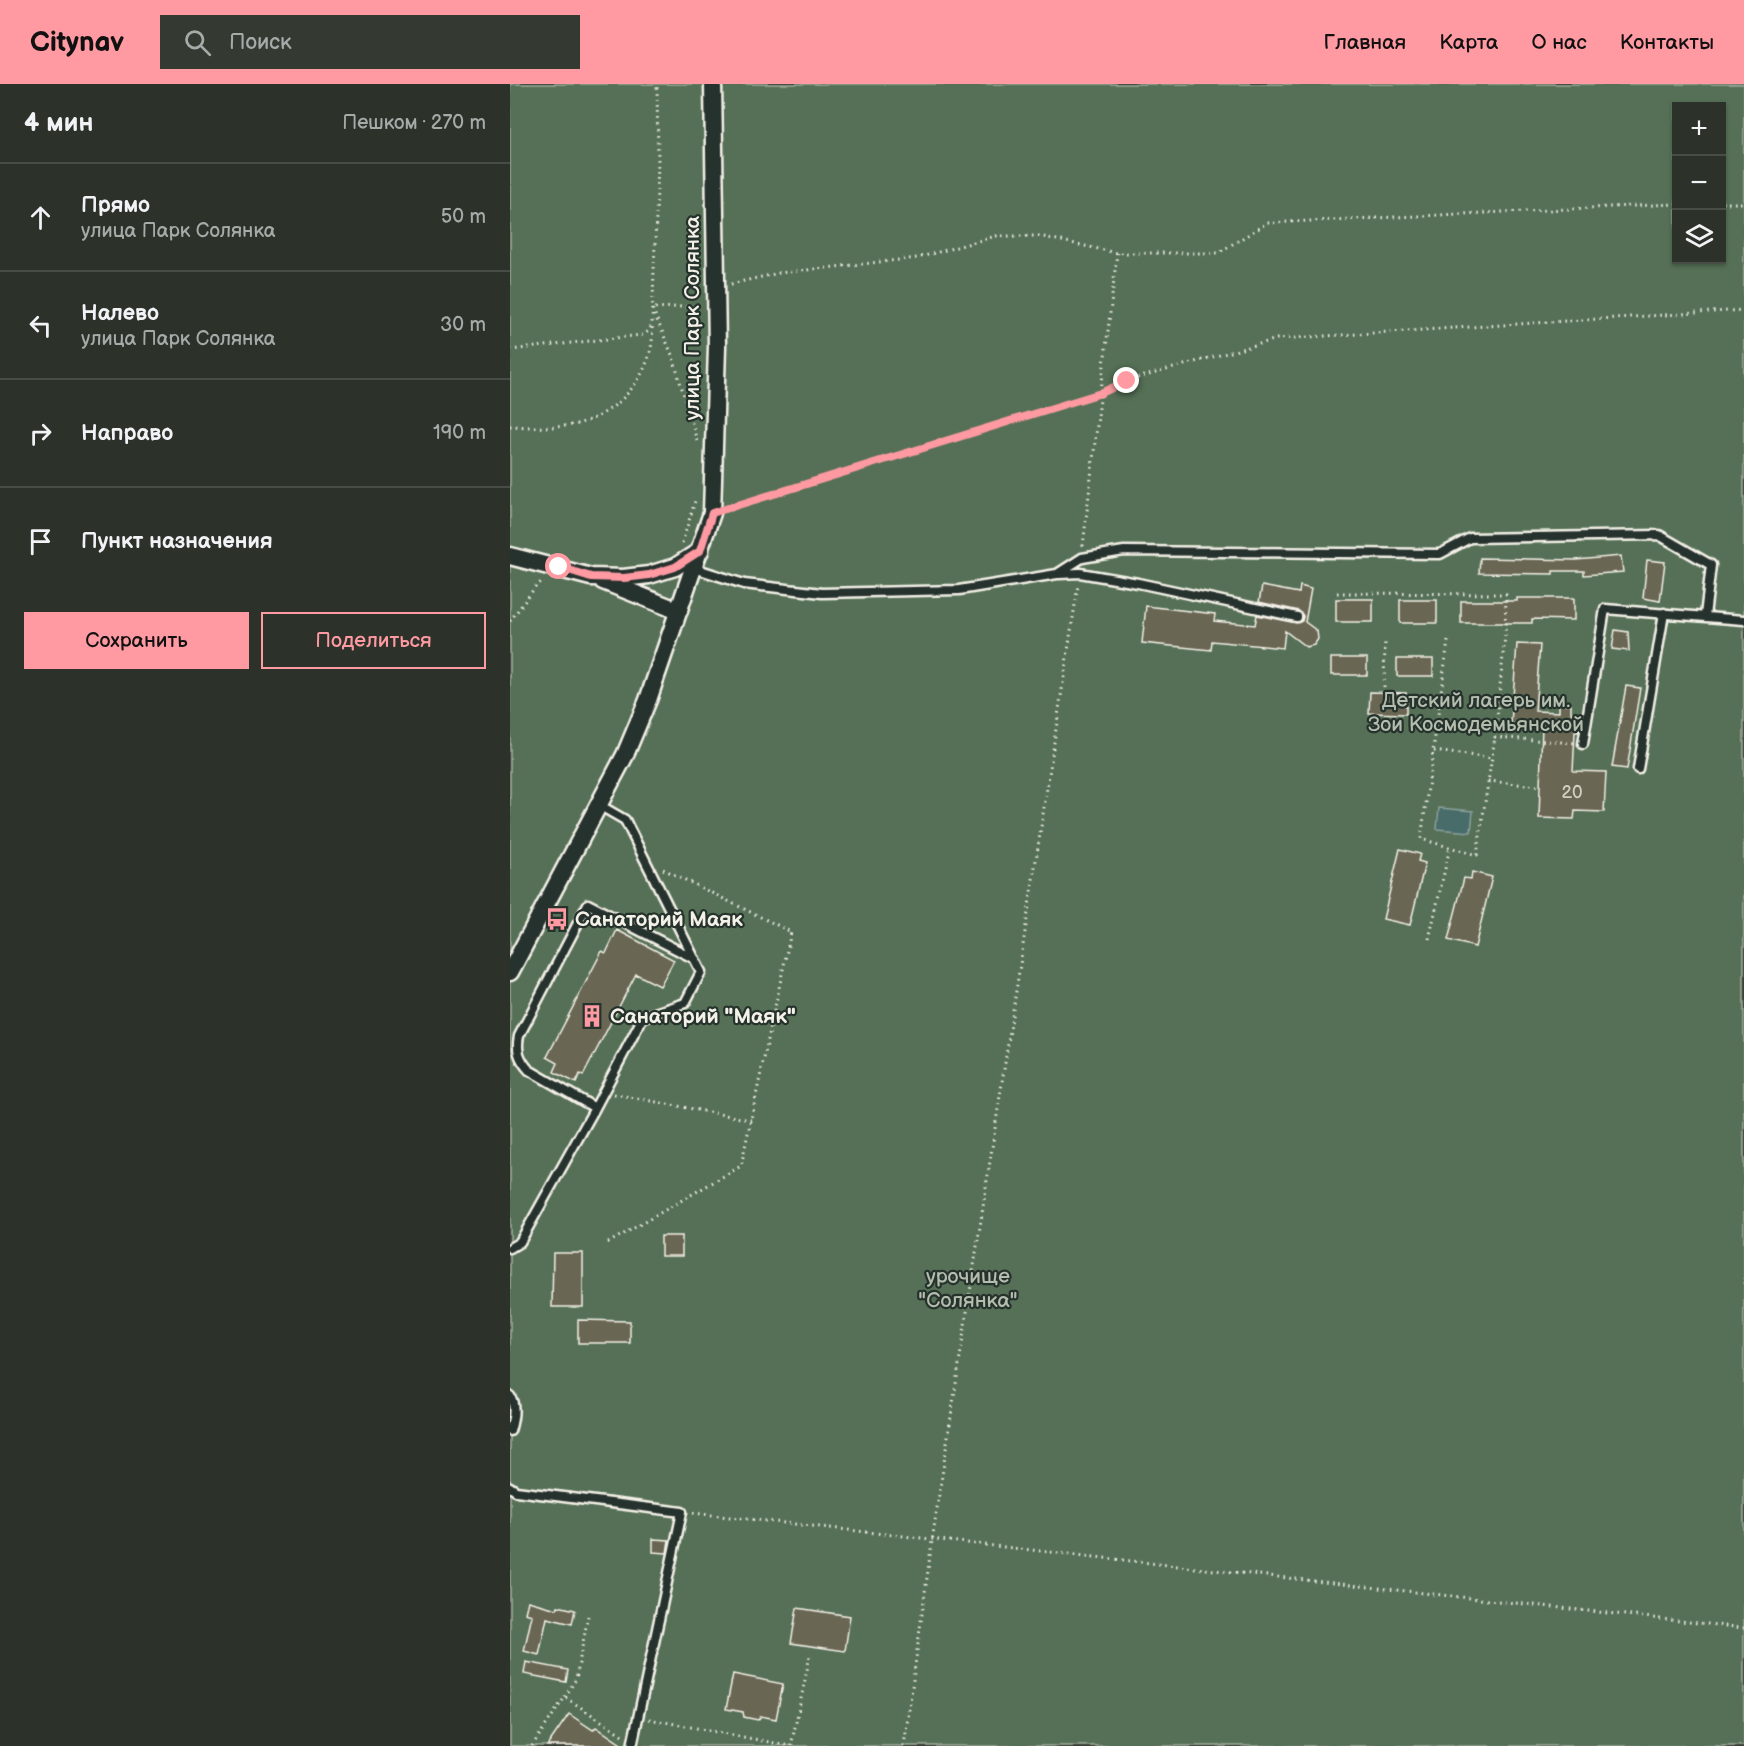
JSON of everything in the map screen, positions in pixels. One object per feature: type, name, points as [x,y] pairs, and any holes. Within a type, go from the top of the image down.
[{"type":"street","name":"улица Парк Солянка","points":[[510,972],[625,755],[648,700],[712,513],[717,305],[713,84]]},
{"type":"street","points":[[591,577],[624,578],[649,575],[675,567],[700,551]]},
{"type":"street","points":[[510,556],[591,577],[679,611]]},
{"type":"lane","points":[[1057,574],[1082,558],[1124,551],[1440,554],[1470,538],[1659,535],[1711,565],[1705,616]]},
{"type":"lane","points":[[694,568],[744,584],[822,593],[959,590],[1057,574],[1080,573],[1297,617]]},
{"type":"lane","points":[[1583,744],[1605,609],[1744,620]]},
{"type":"lane","points":[[1638,769],[1665,613]]},
{"type":"lane","points":[[510,1248],[520,1242],[644,1017],[685,1003],[701,972],[625,820],[599,805]]},
{"type":"lane","points":[[595,1108],[529,1070],[518,1054],[517,1045],[519,1036],[588,904],[694,959]]},
{"type":"lane","points":[[510,1396],[513,1400],[510,1431]]},
{"type":"lane","points":[[510,1487],[516,1491],[682,1512],[632,1744]]},
{"type":"path","points":[[510,426],[537,427],[581,423],[616,406],[639,379],[652,351],[658,163],[657,84]]},
{"type":"path","points":[[1726,203],[1744,203]]},
{"type":"path","points":[[716,287],[779,273],[917,258],[996,236],[1040,236],[1117,253],[1218,253],[1267,223],[1672,204]]},
{"type":"path","points":[[1082,558],[1117,253]]},
{"type":"path","points":[[698,445],[673,357],[652,308],[717,305]]},
{"type":"path","points":[[712,513],[1101,393],[1127,381],[1277,339],[1744,310]]},
{"type":"path","points":[[510,350],[642,335],[649,331],[652,324]]},
{"type":"path","points":[[675,567],[698,492]]},
{"type":"path","points":[[510,621],[536,586],[559,567]]},
{"type":"path","points":[[904,1746],[932,1541],[1080,573]]},
{"type":"path","points":[[1337,592],[1506,594],[1505,636],[1495,736],[1477,855],[1421,839],[1448,641]]},
{"type":"path","points":[[1384,687],[1385,640]]},
{"type":"path","points":[[1495,736],[1583,744]]},
{"type":"path","points":[[1434,751],[1492,758]]},
{"type":"path","points":[[1488,781],[1537,786]]},
{"type":"path","points":[[1429,939],[1450,847]]},
{"type":"path","points":[[608,1242],[741,1166],[791,932],[645,861]]},
{"type":"path","points":[[603,1092],[751,1120]]},
{"type":"path","points":[[682,1512],[1744,1628]]},
{"type":"path","points":[[532,1746],[576,1678],[588,1616]]},
{"type":"path","points":[[638,1717],[791,1746],[810,1656]]},
{"type":"path","points":[[565,1697],[632,1744]]},
{"type":"green space","name":"урочище \"Солянка\"","points":[[510,84],[1744,84],[1744,1746],[510,1746]]},
{"type":"water","points":[[1439,808],[1473,811],[1471,832],[1437,829]]},
{"type":"building","points":[[1621,556],[1623,572],[1584,575],[1584,571],[1553,571],[1553,574],[1479,573],[1480,558],[1576,560]]},
{"type":"building","points":[[1647,560],[1665,562],[1660,601],[1643,598]]},
{"type":"building","points":[[1262,586],[1299,593],[1300,586],[1311,589],[1305,622],[1317,631],[1318,639],[1314,645],[1306,647],[1285,631],[1283,648],[1212,641],[1211,650],[1142,643],[1146,606],[1215,614],[1214,621],[1255,625],[1257,615],[1296,623],[1302,621],[1303,616],[1299,611],[1259,602]]},
{"type":"building","points":[[1517,598],[1574,598],[1574,620],[1532,619],[1532,623],[1461,623],[1461,601],[1517,601]]},
{"type":"building","points":[[1336,599],[1373,599],[1373,622],[1336,622]]},
{"type":"building","points":[[1400,600],[1437,600],[1437,623],[1400,623]]},
{"type":"building","points":[[1615,630],[1628,632],[1629,651],[1612,649]]},
{"type":"building","points":[[1517,644],[1540,645],[1535,711],[1559,712],[1559,704],[1571,704],[1571,713],[1578,713],[1573,771],[1606,772],[1604,812],[1575,811],[1574,819],[1539,818],[1542,726],[1511,724]]},
{"type":"building","points":[[1331,658],[1367,658],[1367,675],[1331,675]]},
{"type":"building","points":[[1397,659],[1433,659],[1433,676],[1397,676]]},
{"type":"building","points":[[1626,686],[1640,688],[1627,769],[1612,767]]},
{"type":"building","points":[[1370,692],[1406,693],[1406,714],[1369,713]]},
{"type":"building","points":[[1400,849],[1420,854],[1418,861],[1425,863],[1410,925],[1383,919]]},
{"type":"building","points":[[1472,872],[1492,877],[1475,947],[1448,940],[1464,878],[1471,879]]},
{"type":"building","name":"Санаторий \"Маяк\"","points":[[617,930],[674,960],[660,986],[636,974],[583,1076],[580,1074],[576,1083],[554,1072],[558,1063],[547,1057],[602,951],[606,953]]},
{"type":"building","points":[[661,1236],[682,1236],[682,1256],[661,1256]]},
{"type":"building","points":[[553,1253],[583,1253],[583,1307],[552,1307]]},
{"type":"building","points":[[578,1320],[630,1321],[630,1343],[578,1343]]},
{"type":"building","points":[[653,1539],[669,1540],[667,1553],[653,1552]]},
{"type":"building","points":[[528,1601],[557,1609],[558,1606],[575,1610],[572,1624],[547,1618],[539,1655],[524,1651],[532,1615],[525,1613]]},
{"type":"building","points":[[797,1608],[850,1616],[845,1651],[791,1643]]},
{"type":"building","points":[[526,1662],[568,1670],[566,1682],[524,1674]]},
{"type":"building","points":[[733,1674],[783,1684],[776,1719],[761,1716],[758,1720],[744,1717],[743,1712],[726,1709]]},
{"type":"building","points":[[569,1714],[593,1730],[596,1727],[624,1746],[547,1746]]},
{"type":"place","name":"Санаторий Маяк","points":[[557,919]]},
{"type":"place","name":"Санаторий \"Маяк\"","points":[[592,1016]]},
{"type":"route","points":[[559,567],[591,577],[624,578],[649,575],[675,567],[700,551],[712,513],[1101,393],[1127,381]]},
{"type":"park label","name":"Детский лагерь им. Зои Космодемьянской","points":[[1476,712]]}]
